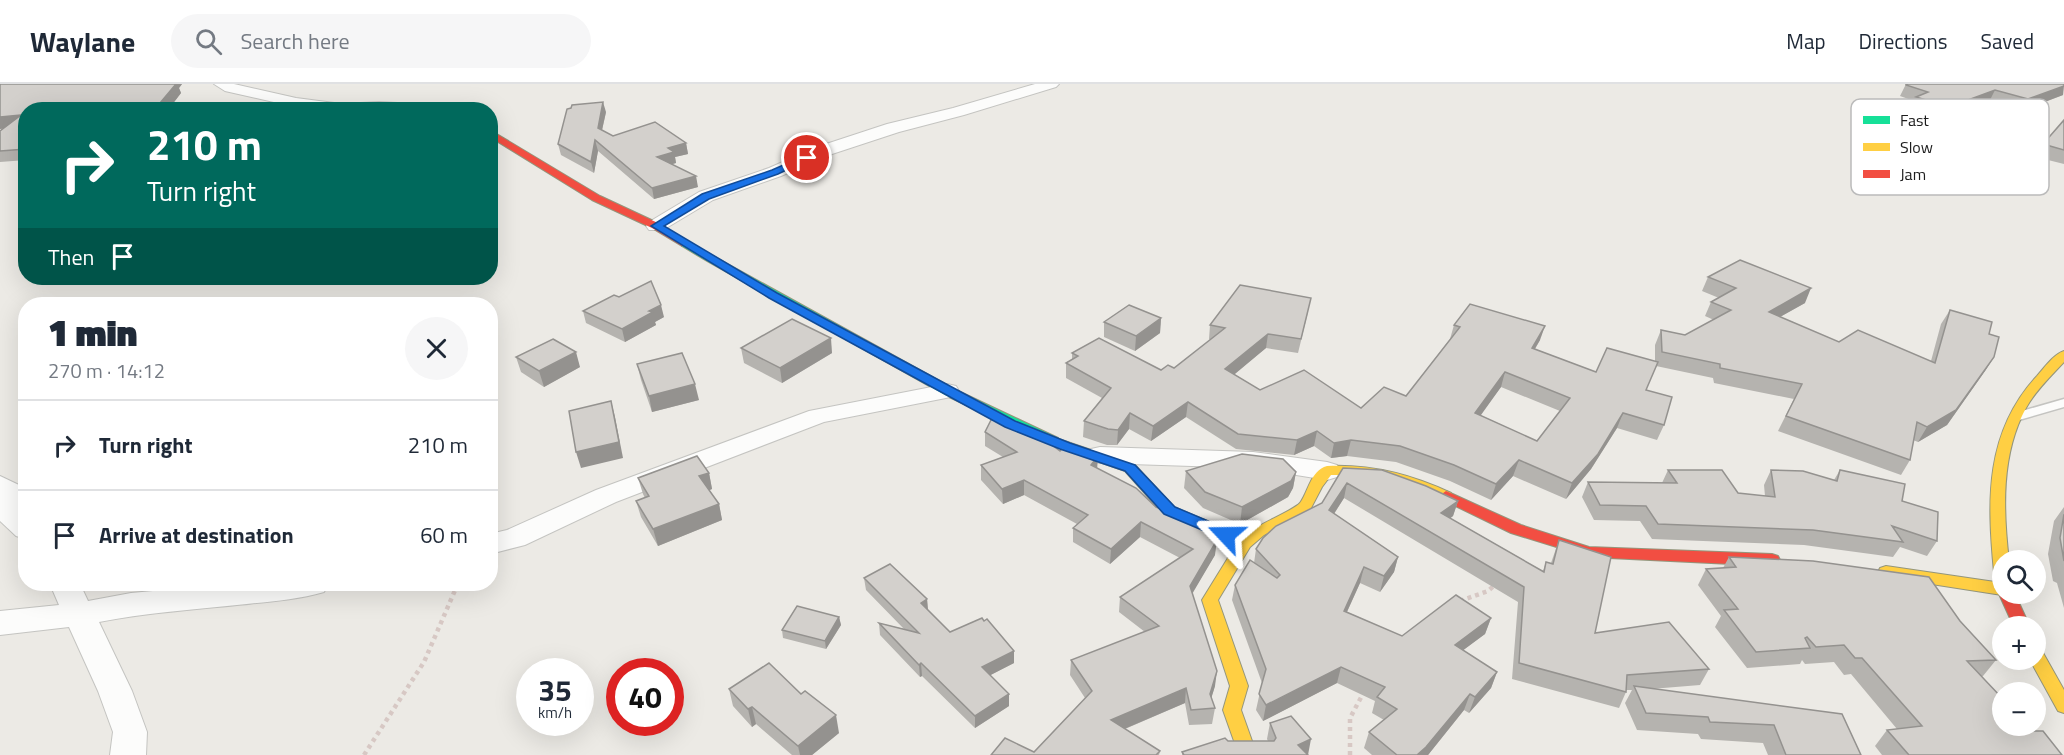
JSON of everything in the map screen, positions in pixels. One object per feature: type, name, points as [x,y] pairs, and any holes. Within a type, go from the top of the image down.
[{"type":"street","points":[[222,84],[230,88],[292,102]]},
{"type":"street","points":[[656,226],[706,196],[775,172],[823,151],[893,128],[958,112],[1051,84]]},
{"type":"street","points":[[498,138],[596,198],[656,226],[773,296],[1010,424],[1130,468],[1169,511],[1245,543]]},
{"type":"street","points":[[1999,550],[1998,472],[2016,417],[2038,382],[2064,356]]},
{"type":"street","points":[[498,542],[515,538],[606,496],[818,416],[947,391]]},
{"type":"street","points":[[1065,446],[1095,455],[1253,460],[1327,471],[1347,469],[1384,472],[1436,491],[1516,529],[1589,552],[1780,560]]},
{"type":"street","points":[[1248,755],[1232,710],[1239,686],[1210,600],[1245,543],[1259,531],[1305,507],[1315,485],[1327,471]]},
{"type":"street","points":[[0,485],[11,492],[10,514],[18,522]]},
{"type":"street","points":[[1872,570],[1992,588]]},
{"type":"street","points":[[69,591],[115,691],[130,732],[128,755]]},
{"type":"street","points":[[0,623],[81,614],[131,604],[267,591]]},
{"type":"street","points":[[2044,670],[2064,706]]},
{"type":"lane","points":[[2016,417],[2064,403]]},
{"type":"path","points":[[1456,603],[1488,591],[1501,580]]},
{"type":"path","points":[[364,755],[424,662],[455,591]]},
{"type":"path","points":[[1350,755],[1350,718],[1370,680]]},
{"type":"building","points":[[0,84],[176,84],[161,102],[18,102],[18,115],[0,117]]},
{"type":"building","points":[[2064,84],[2064,86],[2028,99],[1995,90],[1971,99],[1923,99],[1916,97],[1928,92],[1906,85]]},
{"type":"building","points":[[603,102],[598,128],[613,136],[655,122],[686,143],[668,148],[674,152],[657,157],[696,176],[652,188],[595,140],[591,162],[558,144],[567,109],[572,105]]},
{"type":"building","points":[[18,117],[18,150],[0,151],[0,131]]},
{"type":"building","points":[[2064,120],[2064,150],[2049,146],[2049,137]]},
{"type":"building","points":[[1740,260],[1811,288],[1769,312],[1839,342],[1858,330],[1935,363],[1950,310],[1992,322],[1989,334],[1999,337],[1994,357],[1956,410],[1927,427],[1917,422],[1910,460],[1786,416],[1802,384],[1720,368],[1720,364],[1662,352],[1661,330],[1685,335],[1731,310],[1711,302],[1736,288],[1708,277]]},
{"type":"building","points":[[651,281],[661,305],[622,329],[583,311],[614,295],[619,297]]},
{"type":"building","points":[[1240,285],[1311,298],[1301,339],[1268,334],[1225,369],[1260,390],[1304,370],[1361,408],[1384,387],[1406,396],[1460,327],[1454,325],[1470,304],[1545,326],[1532,348],[1596,372],[1607,348],[1658,362],[1646,390],[1672,397],[1664,425],[1623,413],[1598,454],[1572,483],[1519,460],[1496,484],[1454,465],[1400,446],[1351,440],[1334,443],[1317,431],[1297,440],[1238,434],[1188,402],[1153,426],[1130,413],[1118,430],[1084,421],[1111,388],[1066,363],[1078,356],[1072,353],[1099,338],[1161,370],[1168,365],[1174,368],[1225,328],[1210,325]],"holes":[[[1505,372],[1570,398],[1537,441],[1475,413]]]},
{"type":"building","points":[[1129,305],[1161,318],[1136,336],[1104,322]]},
{"type":"building","points":[[792,319],[831,338],[780,368],[741,348]]},
{"type":"building","points":[[553,339],[576,352],[539,371],[516,357]]},
{"type":"building","points":[[682,353],[695,384],[649,396],[637,364]]},
{"type":"building","points":[[611,401],[619,442],[576,452],[569,411]]},
{"type":"building","points":[[995,418],[1037,434],[1060,451],[1066,444],[1098,456],[1091,465],[1136,488],[1156,507],[1185,519],[1217,540],[1190,586],[1217,671],[1210,694],[1215,708],[1191,710],[1186,688],[1111,720],[1160,751],[1156,755],[991,755],[1005,738],[1034,752],[1092,691],[1071,660],[1159,626],[1120,597],[1193,549],[1141,522],[1111,549],[1073,528],[1088,515],[1024,480],[1002,489],[981,465],[1017,452],[985,432],[991,420]]},
{"type":"building","points":[[1242,454],[1283,459],[1296,472],[1291,481],[1242,507],[1205,492],[1186,471]]},
{"type":"building","points":[[697,456],[709,473],[699,476],[719,504],[653,529],[636,501],[649,496],[638,478]]},
{"type":"building","points":[[1343,468],[1382,470],[1426,486],[1458,501],[1441,513],[1544,572],[1546,562],[1553,564],[1559,540],[1611,557],[1595,633],[1669,622],[1709,669],[1627,675],[1626,692],[1519,663],[1524,587],[1347,483],[1329,510],[1398,557],[1384,576],[1364,567],[1344,611],[1402,636],[1456,595],[1491,618],[1455,645],[1497,672],[1475,697],[1470,694],[1417,755],[1397,755],[1369,732],[1397,709],[1377,697],[1385,687],[1341,667],[1266,705],[1259,694],[1266,669],[1235,585],[1250,560],[1277,578],[1280,575],[1256,549],[1263,538],[1276,526],[1322,503]]},
{"type":"building","points":[[1668,470],[1722,470],[1738,493],[1775,497],[1771,470],[1803,471],[1837,481],[1840,470],[1905,484],[1902,501],[1938,512],[1937,541],[1892,526],[1903,542],[1813,530],[1658,524],[1646,506],[1600,505],[1588,482],[1677,483]]},
{"type":"building","points":[[2064,514],[2064,561],[2060,538]]},
{"type":"building","points":[[1729,557],[1813,561],[1929,577],[1960,621],[1992,656],[1992,660],[1967,661],[1992,687],[1992,736],[2046,735],[2062,755],[1909,755],[1887,730],[1922,726],[1862,658],[1855,658],[1844,645],[1816,647],[1807,637],[1805,638],[1810,648],[1756,652],[1724,610],[1738,609],[1706,569],[1736,567]]},
{"type":"building","points":[[890,564],[927,599],[921,603],[950,632],[982,618],[984,621],[987,619],[1014,651],[982,667],[1009,694],[975,716],[921,663],[919,665],[879,623],[919,633],[864,578]]},
{"type":"building","points":[[797,606],[839,617],[825,641],[782,630]]},
{"type":"building","points":[[769,663],[801,694],[805,691],[836,715],[798,746],[752,707],[748,709],[729,689]]},
{"type":"building","points":[[1634,686],[1842,714],[1861,755],[1786,755],[1774,725],[1710,722],[1708,717],[1646,713]]},
{"type":"building","points":[[1291,716],[1311,739],[1298,745],[1308,755],[1184,755],[1182,752],[1225,738],[1228,741],[1274,741],[1276,738],[1270,723]]},
{"type":"traffic: fast","points":[[686,244],[929,381],[990,413],[1053,441]]},
{"type":"traffic: slow","points":[[2000,550],[1998,488],[2000,467],[2010,427],[2024,401],[2064,355]]},
{"type":"traffic: slow","points":[[1053,441],[1130,468],[1169,511],[1245,543]]},
{"type":"traffic: slow","points":[[1248,755],[1232,710],[1239,686],[1210,600],[1245,543],[1259,531],[1305,507],[1315,485],[1327,471],[1374,472],[1403,479],[1446,496]]},
{"type":"traffic: slow","points":[[1886,572],[1992,588]]},
{"type":"traffic: slow","points":[[2044,670],[2064,706]]},
{"type":"traffic: jam","points":[[498,138],[596,198],[656,226],[686,244]]},
{"type":"traffic: jam","points":[[1446,496],[1516,529],[1589,552],[1772,560]]},
{"type":"traffic: jam","points":[[2012,604],[2017,616]]},
{"type":"route","points":[[807,158],[775,172],[706,196],[656,226],[773,296],[1010,424],[1130,468],[1169,511],[1226,535]]}]
